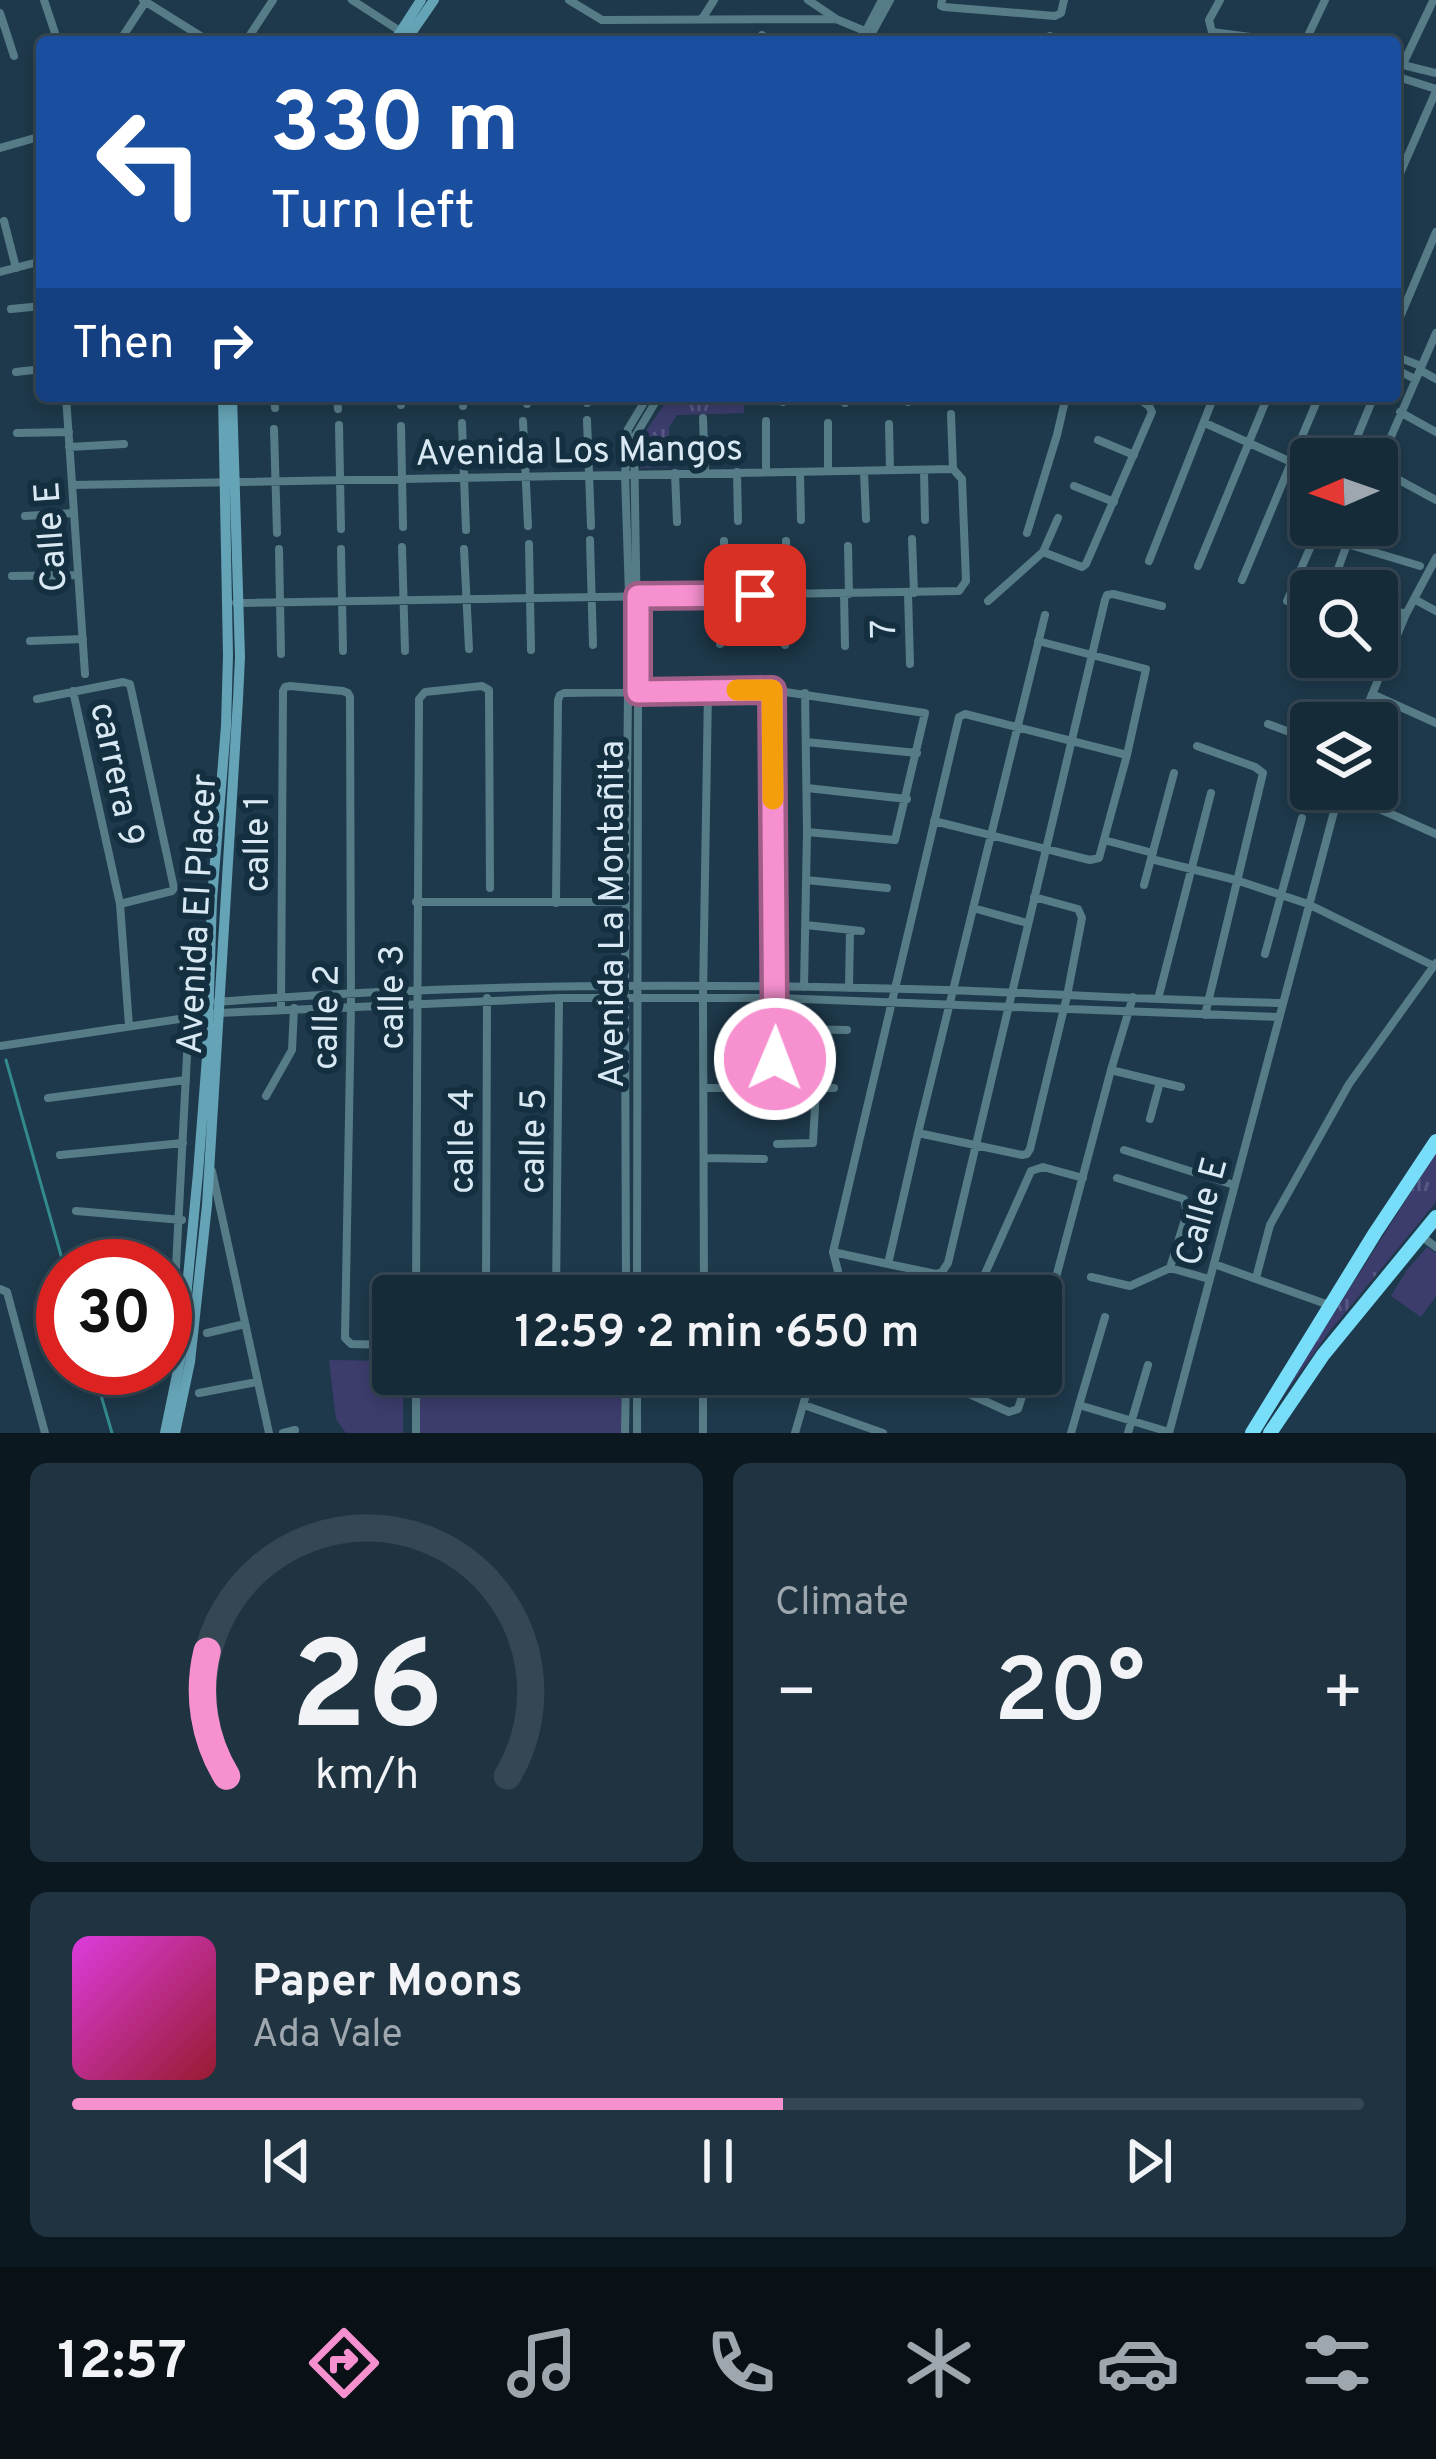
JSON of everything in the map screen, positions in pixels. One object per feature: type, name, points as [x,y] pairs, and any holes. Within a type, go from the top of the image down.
[{"type":"highway","points":[[1252,1433],[1436,1141]]},
{"type":"highway","points":[[1270,1433],[1323,1355],[1430,1230]]},
{"type":"street","points":[[44,0],[56,36]]},
{"type":"street","points":[[249,36],[273,0]]},
{"type":"street","points":[[352,0],[399,36]]},
{"type":"street","points":[[403,36],[421,0]]},
{"type":"street","points":[[404,36],[434,0]]},
{"type":"street","points":[[701,21],[714,0]]},
{"type":"street","points":[[808,0],[864,36]]},
{"type":"street","points":[[867,36],[886,0]]},
{"type":"street","points":[[942,0],[944,7],[1058,16],[1064,0]]},
{"type":"street","points":[[1001,12],[1004,0]]},
{"type":"street","points":[[1220,0],[1209,20],[1212,32],[1243,36]]},
{"type":"street","points":[[1308,36],[1325,0]]},
{"type":"street","points":[[123,36],[144,1],[201,36]]},
{"type":"street","points":[[572,1],[602,20],[836,19]]},
{"type":"street","points":[[1401,59],[1433,2]]},
{"type":"street","points":[[0,13],[14,56]]},
{"type":"street","points":[[1401,65],[1436,73]]},
{"type":"street","points":[[1401,78],[1436,90],[1401,171]]},
{"type":"street","points":[[0,148],[36,138]]},
{"type":"street","points":[[4,221],[16,268]]},
{"type":"street","points":[[1401,315],[1436,232]]},
{"type":"street","points":[[0,272],[36,263]]},
{"type":"street","points":[[11,309],[36,307]]},
{"type":"street","points":[[1389,438],[1436,333]]},
{"type":"street","points":[[1401,360],[1436,379]]},
{"type":"street","points":[[16,371],[36,369]]},
{"type":"street","points":[[1401,370],[1419,372]]},
{"type":"street","name":"Calle E","points":[[66,402],[85,674]]},
{"type":"street","name":"Avenida El Placer","points":[[223,402],[230,483]]},
{"type":"street","name":"Avenida El Placer","points":[[175,1433],[190,1362],[193,1220],[210,1163],[212,899],[232,603],[232,402]]},
{"type":"street","points":[[274,402],[275,408]]},
{"type":"street","points":[[337,402],[338,409]]},
{"type":"street","name":"Avenida La Montañita","points":[[626,1275],[634,692],[626,433],[644,402]]},
{"type":"street","name":"Avenida La Montañita","points":[[629,475],[635,434],[655,402]]},
{"type":"street","points":[[1027,533],[1065,402]]},
{"type":"street","points":[[1043,552],[1078,567],[1086,564],[1152,412],[1144,402]]},
{"type":"street","points":[[1149,561],[1212,402]]},
{"type":"street","points":[[1198,566],[1266,402]]},
{"type":"street","points":[[1301,438],[1316,402]]},
{"type":"street","points":[[1357,438],[1372,402]]},
{"type":"street","points":[[1400,412],[1436,432]]},
{"type":"street","points":[[232,603],[959,591],[966,581],[963,486],[953,469],[951,414]]},
{"type":"street","points":[[703,418],[705,473]]},
{"type":"street","points":[[586,420],[591,526]]},
{"type":"street","points":[[523,421],[528,526]]},
{"type":"street","points":[[766,421],[766,472]]},
{"type":"street","points":[[462,423],[466,530]]},
{"type":"street","points":[[828,423],[829,471]]},
{"type":"street","points":[[1204,423],[1290,462],[1242,580]]},
{"type":"street","points":[[889,424],[890,470]]},
{"type":"street","points":[[339,425],[340,530]]},
{"type":"street","points":[[401,426],[403,527]]},
{"type":"street","points":[[274,429],[277,533]]},
{"type":"street","points":[[17,433],[69,432]]},
{"type":"street","points":[[1098,440],[1134,455]]},
{"type":"street","points":[[69,447],[124,444]]},
{"type":"street","name":"Avenida Los Mangos","points":[[72,485],[953,469]]},
{"type":"street","points":[[924,470],[926,520]]},
{"type":"street","points":[[863,471],[866,519]]},
{"type":"street","points":[[737,472],[738,521]]},
{"type":"street","points":[[800,472],[801,520]]},
{"type":"street","points":[[675,473],[677,522]]},
{"type":"street","points":[[1398,479],[1436,500]]},
{"type":"street","points":[[1074,486],[1114,502]]},
{"type":"street","points":[[25,515],[74,513]]},
{"type":"street","points":[[988,601],[1043,552],[1058,518]]},
{"type":"street","name":"7","points":[[910,664],[912,538]]},
{"type":"street","points":[[590,540],[593,645]]},
{"type":"street","points":[[720,644],[724,541]]},
{"type":"street","points":[[785,645],[786,541]]},
{"type":"street","points":[[529,544],[531,650]]},
{"type":"street","points":[[845,646],[848,546]]},
{"type":"street","points":[[1287,601],[1311,546]]},
{"type":"street","points":[[1354,546],[1420,566]]},
{"type":"street","points":[[402,548],[405,651]]},
{"type":"street","points":[[279,549],[281,654]]},
{"type":"street","points":[[341,549],[343,652]]},
{"type":"street","points":[[464,549],[469,649]]},
{"type":"street","points":[[1398,632],[1436,558]]},
{"type":"street","points":[[12,576],[79,575]]},
{"type":"street","points":[[833,1252],[929,1274],[946,1268],[1107,595],[1162,607]]},
{"type":"street","points":[[1414,599],[1436,611]]},
{"type":"street","points":[[1398,612],[1406,614]]},
{"type":"street","points":[[888,1264],[1045,615]]},
{"type":"street","points":[[31,641],[82,639]]},
{"type":"street","points":[[934,821],[1095,861],[1099,858],[1146,669],[1038,641]]},
{"type":"street","points":[[1368,702],[1378,678]]},
{"type":"street","name":"carrera 9","points":[[120,904],[175,888],[130,684],[124,682],[73,691],[120,904],[129,1026]]},
{"type":"street","name":"calle 1","points":[[281,1010],[283,691],[290,686],[343,691],[350,698]]},
{"type":"street","name":"calle 3","points":[[416,1275],[419,698],[425,692],[482,686],[489,691],[490,888]]},
{"type":"street","points":[[556,903],[558,700],[564,693],[772,690],[922,711],[926,716],[896,840],[808,832]]},
{"type":"street","points":[[772,690],[774,1089]]},
{"type":"street","points":[[37,699],[73,691]]},
{"type":"street","points":[[704,1275],[708,691]]},
{"type":"street","name":"Avenida La Montañita","points":[[631,986],[626,902],[634,692]]},
{"type":"street","points":[[804,987],[806,693]]},
{"type":"street","points":[[1371,694],[1436,723]]},
{"type":"street","name":"calle 2","points":[[350,698],[345,1338],[372,1344]]},
{"type":"street","points":[[837,1275],[833,1252],[959,717],[965,714],[1127,755]]},
{"type":"street","points":[[1268,724],[1290,732]]},
{"type":"street","points":[[806,742],[917,753]]},
{"type":"street","points":[[1197,746],[1263,773],[1205,1015]]},
{"type":"street","points":[[1144,885],[1174,773]]},
{"type":"street","points":[[807,788],[907,799]]},
{"type":"street","points":[[1158,999],[1210,793]]},
{"type":"street","name":"Calle E","points":[[1169,1432],[1334,810]]},
{"type":"street","points":[[1384,810],[1436,834]]},
{"type":"street","points":[[1264,954],[1302,818]]},
{"type":"street","points":[[1104,840],[1308,904],[1435,965],[1349,1084],[1270,1226],[1256,1278]]},
{"type":"street","points":[[806,880],[887,888]]},
{"type":"street","points":[[918,1133],[1027,1154],[1067,996],[1081,913],[1034,897]]},
{"type":"street","points":[[416,902],[626,902]]},
{"type":"street","points":[[973,908],[1028,923]]},
{"type":"street","points":[[806,925],[855,930],[849,1000]]},
{"type":"street","name":"calle 5","points":[[556,1275],[560,986]]},
{"type":"street","points":[[0,1046],[189,1017],[281,997],[487,987],[631,986],[949,1005],[1280,1017]]},
{"type":"street","name":"calle 4","points":[[486,1275],[487,987]]},
{"type":"street","points":[[776,992],[804,987],[1283,1003]]},
{"type":"street","points":[[214,1008],[630,999],[704,992]]},
{"type":"street","points":[[1057,1275],[1133,998]]},
{"type":"street","name":"Avenida La Montañita","points":[[630,999],[637,1275]]},
{"type":"street","name":"Avenida El Placer","points":[[165,1433],[180,1360],[214,1008]]},
{"type":"street","points":[[266,1096],[292,1050],[294,1009]]},
{"type":"street","points":[[76,1211],[193,1220],[183,1144],[189,1017]]},
{"type":"street","points":[[788,1029],[847,1030]]},
{"type":"street","points":[[776,1144],[813,1143],[808,1029]]},
{"type":"street","points":[[1111,1070],[1181,1087]]},
{"type":"street","points":[[48,1098],[186,1080]]},
{"type":"street","points":[[1150,1119],[1160,1082]]},
{"type":"street","points":[[705,1088],[834,1088]]},
{"type":"street","points":[[60,1155],[183,1144]]},
{"type":"street","points":[[1124,1150],[1234,1185]]},
{"type":"street","points":[[705,1158],[764,1159]]},
{"type":"street","points":[[210,1163],[268,1433]]},
{"type":"street","points":[[984,1275],[1030,1171],[1043,1167],[1083,1178]]},
{"type":"street","points":[[1117,1178],[1184,1199],[1187,1213],[1170,1268]]},
{"type":"street","points":[[1430,1230],[1436,1247]]},
{"type":"street","points":[[1214,1264],[1331,1305]]},
{"type":"street","points":[[1090,1277],[1130,1286],[1170,1268],[1209,1279]]},
{"type":"street","points":[[0,1289],[7,1292],[45,1433]]},
{"type":"street","points":[[1071,1433],[1105,1317]]},
{"type":"street","points":[[207,1334],[245,1324]]},
{"type":"street","points":[[1128,1433],[1148,1365]]},
{"type":"street","points":[[199,1393],[257,1382]]},
{"type":"street","points":[[416,1395],[416,1433]]},
{"type":"street","points":[[625,1433],[626,1395]]},
{"type":"street","points":[[637,1395],[637,1433]]},
{"type":"street","points":[[703,1433],[704,1395]]},
{"type":"street","points":[[795,1433],[807,1395]]},
{"type":"street","points":[[970,1395],[1013,1412],[1023,1395]]},
{"type":"street","points":[[804,1405],[883,1433]]},
{"type":"street","points":[[1079,1405],[1169,1432]]},
{"type":"street","points":[[283,1433],[295,1430]]},
{"type":"green space","points":[[666,402],[743,402],[744,413],[677,415],[669,427],[670,467],[640,468],[639,441]]},
{"type":"green space","points":[[1436,1153],[1436,1202],[1329,1332],[1264,1423]]},
{"type":"green space","points":[[1427,1247],[1436,1253],[1436,1296],[1421,1317],[1391,1296]]},
{"type":"green space","points":[[329,1360],[372,1361],[372,1395],[403,1395],[403,1433],[346,1433],[336,1419]]},
{"type":"green space","points":[[418,1395],[623,1395],[622,1433],[418,1433]]},
{"type":"waterway","points":[[6,1060],[56,1239]]},
{"type":"waterway","points":[[101,1395],[112,1433]]},
{"type":"slow traffic","points":[[737,690],[772,690],[773,799]]},
{"type":"route","points":[[755,595],[638,596],[638,692],[772,690],[775,1059]]}]
